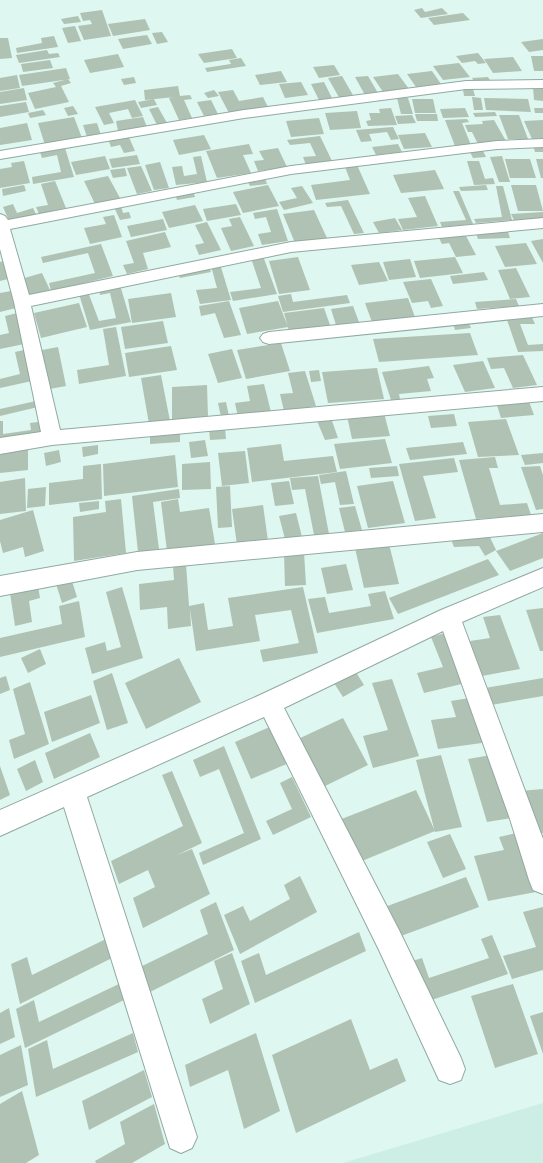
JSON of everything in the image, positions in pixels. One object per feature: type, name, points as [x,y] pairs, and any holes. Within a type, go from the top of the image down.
[{"type":"street","points":[[0,155],[244,114],[466,85],[543,84]]},
{"type":"street","points":[[52,438],[22,302],[1,223],[291,170],[497,145],[543,143]]},
{"type":"street","points":[[22,302],[291,247],[543,223]]},
{"type":"street","points":[[269,338],[543,310]]},
{"type":"street","points":[[0,446],[52,438],[543,394]]},
{"type":"street","points":[[0,586],[137,561],[543,523]]},
{"type":"street","points":[[0,823],[269,703],[448,617],[543,577]]},
{"type":"street","points":[[448,617],[523,819],[543,880]]},
{"type":"street","points":[[269,703],[389,940],[450,1069]]},
{"type":"street","points":[[72,790],[181,1137]]},
{"type":"shaded area","points":[[543,1103],[543,1163],[343,1163]]},
{"type":"building","points":[[422,8],[425,12],[442,8],[448,14],[421,18],[414,10]]},
{"type":"building","points":[[102,10],[111,36],[84,40],[78,26],[92,24],[90,20],[83,21],[80,13]]},
{"type":"building","points":[[463,13],[470,20],[434,25],[428,18]]},
{"type":"building","points":[[78,16],[81,22],[64,24],[61,19]]},
{"type":"building","points":[[145,19],[150,30],[113,36],[108,24]]},
{"type":"building","points":[[75,26],[81,41],[68,43],[62,28]]},
{"type":"building","points":[[162,32],[168,42],[157,44],[152,33]]},
{"type":"building","points":[[147,35],[152,44],[123,49],[118,39]]},
{"type":"building","points":[[54,36],[58,47],[17,53],[16,48],[42,43],[41,38]]},
{"type":"building","points":[[0,38],[8,38],[12,58],[0,59]]},
{"type":"building","points":[[543,39],[543,50],[529,52],[521,42]]},
{"type":"building","points":[[232,49],[237,58],[204,63],[198,54]]},
{"type":"building","points":[[47,50],[49,54],[58,53],[60,57],[19,63],[16,55]]},
{"type":"building","points":[[478,53],[486,63],[478,64],[475,61],[462,63],[456,56]]},
{"type":"building","points":[[118,54],[124,67],[90,73],[84,60]]},
{"type":"building","points":[[531,56],[543,56],[543,71],[534,71]]},
{"type":"building","points":[[513,57],[522,71],[493,73],[484,59]]},
{"type":"building","points":[[241,58],[246,66],[207,72],[205,68],[231,64],[229,60]]},
{"type":"building","points":[[50,60],[53,68],[23,72],[21,64]]},
{"type":"building","points":[[459,63],[470,77],[443,80],[433,66]]},
{"type":"building","points":[[334,65],[340,75],[319,78],[313,67]]},
{"type":"building","points":[[66,68],[70,79],[22,86],[19,75]]},
{"type":"building","points":[[281,71],[287,82],[260,85],[255,75]]},
{"type":"building","points":[[432,71],[441,84],[416,87],[407,74]]},
{"type":"building","points":[[398,74],[409,89],[383,92],[373,77]]},
{"type":"building","points":[[17,75],[20,88],[0,91],[0,78]]},
{"type":"building","points":[[342,76],[354,97],[340,99],[328,78]]},
{"type":"building","points":[[368,76],[378,93],[365,95],[355,77]]},
{"type":"building","points":[[134,77],[136,83],[124,85],[121,79]]},
{"type":"building","points":[[488,77],[491,82],[475,83],[472,78]]},
{"type":"building","points":[[68,79],[71,83],[61,86],[69,102],[35,109],[28,93],[56,87],[53,83]]},
{"type":"building","points":[[301,82],[308,95],[285,98],[279,84]]},
{"type":"building","points":[[324,82],[332,98],[319,100],[311,84]]},
{"type":"building","points":[[178,86],[180,96],[190,95],[192,99],[184,100],[192,118],[179,120],[169,98],[175,97],[145,100],[144,90]]},
{"type":"building","points":[[533,87],[543,88],[543,101],[534,100]]},
{"type":"building","points":[[24,88],[27,100],[0,104],[0,92]]},
{"type":"building","points":[[463,89],[473,89],[475,96],[464,96]]},
{"type":"building","points":[[214,90],[219,96],[208,98],[204,93]]},
{"type":"building","points":[[233,90],[239,101],[263,97],[268,107],[229,113],[218,92]]},
{"type":"building","points":[[472,97],[481,98],[483,110],[474,110]]},
{"type":"building","points":[[397,98],[408,98],[413,114],[401,114]]},
{"type":"building","points":[[484,98],[528,99],[531,112],[486,110]]},
{"type":"building","points":[[154,99],[157,105],[141,108],[138,102]]},
{"type":"building","points":[[412,99],[433,99],[436,113],[415,113]]},
{"type":"building","points":[[135,100],[143,116],[132,118],[128,109],[109,113],[114,123],[104,125],[95,107]]},
{"type":"building","points":[[211,100],[218,114],[204,116],[197,102]]},
{"type":"building","points":[[26,102],[29,112],[0,117],[0,106]]},
{"type":"building","points":[[73,106],[78,114],[68,116],[64,108]]},
{"type":"building","points":[[158,107],[167,123],[157,125],[149,109]]},
{"type":"building","points":[[391,108],[397,125],[368,126],[366,121],[371,120],[369,113],[380,113],[379,109]]},
{"type":"building","points":[[465,108],[469,117],[443,118],[440,109]]},
{"type":"building","points":[[534,108],[543,108],[543,113],[535,113]]},
{"type":"building","points":[[43,110],[46,115],[30,118],[28,113]]},
{"type":"building","points":[[357,111],[361,128],[330,130],[325,113]]},
{"type":"building","points":[[495,112],[497,116],[475,117],[473,113]]},
{"type":"building","points":[[415,114],[437,114],[438,121],[417,121]]},
{"type":"building","points":[[412,115],[416,123],[398,124],[395,116]]},
{"type":"building","points":[[499,115],[519,115],[528,139],[508,139]]},
{"type":"building","points":[[74,117],[82,138],[45,145],[38,123]]},
{"type":"building","points":[[143,117],[147,127],[118,131],[116,121]]},
{"type":"building","points":[[319,118],[324,134],[291,137],[286,121]]},
{"type":"building","points":[[467,119],[469,122],[462,123],[471,145],[455,146],[445,120]]},
{"type":"building","points":[[494,120],[506,141],[478,144],[472,132],[468,132],[465,125],[483,124],[482,121]]},
{"type":"building","points":[[543,120],[543,138],[532,139],[524,121]]},
{"type":"building","points":[[27,123],[32,140],[0,145],[0,128]]},
{"type":"building","points":[[97,123],[101,135],[87,137],[83,125]]},
{"type":"building","points":[[393,127],[399,139],[391,140],[387,132],[369,134],[372,141],[361,142],[356,130]]},
{"type":"building","points":[[425,133],[432,147],[404,149],[398,135]]},
{"type":"building","points":[[128,135],[135,151],[124,153],[120,145],[111,147],[108,139]]},
{"type":"building","points":[[204,135],[211,149],[179,155],[173,140]]},
{"type":"building","points":[[320,136],[332,161],[306,165],[303,157],[316,156],[310,143],[290,145],[287,140]]},
{"type":"building","points":[[249,144],[253,154],[243,155],[251,173],[217,178],[206,151]]},
{"type":"building","points":[[398,144],[402,152],[376,155],[372,147]]},
{"type":"building","points":[[533,145],[543,145],[543,152],[535,152]]},
{"type":"building","points":[[65,148],[74,177],[33,184],[32,177],[61,172],[57,155],[42,158],[40,152]]},
{"type":"building","points":[[278,148],[287,167],[258,171],[254,161],[264,160],[259,151]]},
{"type":"building","points":[[483,151],[486,157],[473,158],[470,152]]},
{"type":"building","points":[[137,155],[140,164],[112,168],[109,159]]},
{"type":"building","points":[[105,156],[110,169],[76,175],[71,162]]},
{"type":"building","points":[[201,156],[207,182],[176,185],[172,167],[182,166],[184,176],[197,174],[193,157]]},
{"type":"building","points":[[502,156],[510,182],[499,182],[490,157]]},
{"type":"building","points":[[505,159],[530,159],[536,178],[510,178]]},
{"type":"building","points":[[536,159],[543,159],[543,178],[541,178]]},
{"type":"building","points":[[24,161],[30,183],[0,188],[0,169],[12,167],[11,163]]},
{"type":"building","points":[[467,161],[479,161],[485,179],[493,178],[495,184],[474,185]]},
{"type":"building","points":[[160,162],[169,188],[154,190],[145,165]]},
{"type":"building","points":[[357,165],[370,194],[316,200],[311,185],[350,180],[345,167]]},
{"type":"building","points":[[141,166],[152,191],[137,194],[127,168]]},
{"type":"building","points":[[125,168],[127,176],[113,178],[110,170]]},
{"type":"building","points":[[435,170],[444,189],[401,193],[393,175]]},
{"type":"building","points":[[108,176],[120,198],[95,204],[84,181]]},
{"type":"building","points":[[265,178],[267,184],[250,186],[247,180]]},
{"type":"building","points":[[55,181],[66,208],[39,214],[36,207],[48,205],[41,184]]},
{"type":"building","points":[[24,185],[26,191],[3,196],[2,189]]},
{"type":"building","points":[[268,185],[279,206],[243,213],[233,192]]},
{"type":"building","points":[[486,185],[488,190],[461,191],[459,187]]},
{"type":"building","points":[[511,185],[536,185],[543,211],[518,211]]},
{"type":"building","points":[[302,186],[313,203],[284,210],[279,202],[297,198],[291,188]]},
{"type":"building","points":[[496,186],[503,186],[512,220],[476,223],[474,219],[502,217]]},
{"type":"building","points":[[193,191],[195,197],[177,200],[175,194]]},
{"type":"building","points":[[453,191],[459,191],[473,224],[442,227],[440,222],[466,220]]},
{"type":"building","points":[[425,196],[438,226],[403,230],[398,219],[417,217],[408,198]]},
{"type":"building","points":[[348,200],[364,233],[354,234],[341,206],[327,207],[325,203]]},
{"type":"building","points":[[13,204],[17,213],[33,208],[36,214],[9,221],[3,207]]},
{"type":"building","points":[[236,204],[241,215],[207,221],[203,209]]},
{"type":"building","points":[[195,205],[203,221],[169,228],[162,212]]},
{"type":"building","points":[[121,206],[123,213],[129,212],[131,218],[120,220],[114,207]]},
{"type":"building","points":[[277,209],[288,241],[262,245],[258,234],[271,232],[266,217],[255,219],[253,213]]},
{"type":"building","points":[[314,210],[327,238],[295,243],[283,214]]},
{"type":"building","points":[[543,212],[543,219],[514,220],[511,214]]},
{"type":"building","points":[[114,215],[122,237],[90,244],[84,228],[106,224],[103,217]]},
{"type":"building","points":[[240,217],[254,246],[231,251],[221,228],[232,226],[229,219]]},
{"type":"building","points":[[395,218],[402,230],[379,233],[373,222]]},
{"type":"building","points":[[163,219],[167,230],[131,237],[127,226]]},
{"type":"building","points":[[207,222],[221,250],[199,255],[195,245],[204,243],[195,225]]},
{"type":"building","points":[[507,229],[510,238],[478,239],[475,231]]},
{"type":"building","points":[[165,232],[171,247],[143,253],[148,269],[127,274],[123,265],[134,263],[126,241]]},
{"type":"building","points":[[465,234],[476,255],[456,257],[449,243],[442,244],[439,238]]},
{"type":"building","points":[[543,239],[543,263],[531,241]]},
{"type":"building","points":[[526,243],[537,264],[505,267],[495,246]]},
{"type":"building","points":[[101,244],[113,276],[51,291],[49,283],[95,273],[88,253],[43,263],[41,257]]},
{"type":"building","points":[[263,256],[277,294],[233,301],[230,292],[261,288],[251,258]]},
{"type":"building","points":[[298,257],[310,290],[279,294],[269,261]]},
{"type":"building","points":[[455,257],[463,273],[420,278],[414,261]]},
{"type":"building","points":[[410,259],[416,277],[389,280],[383,262]]},
{"type":"building","points":[[3,261],[8,279],[0,281],[0,262]]},
{"type":"building","points":[[379,262],[388,281],[359,285],[351,265]]},
{"type":"building","points":[[220,264],[231,300],[200,304],[196,290],[217,288],[211,266]]},
{"type":"building","points":[[208,265],[211,272],[180,278],[177,272]]},
{"type":"building","points":[[516,268],[530,297],[510,299],[498,270]]},
{"type":"building","points":[[484,272],[488,280],[453,284],[450,276]]},
{"type":"building","points":[[42,273],[50,290],[29,296],[21,279]]},
{"type":"building","points":[[431,279],[443,306],[431,308],[428,301],[412,303],[403,282]]},
{"type":"building","points":[[120,285],[131,322],[90,330],[79,294],[88,292],[99,321],[116,318],[110,293],[100,295],[99,288]]},
{"type":"building","points":[[11,291],[16,308],[0,312],[0,293]]},
{"type":"building","points":[[171,293],[176,317],[132,323],[128,299]]},
{"type":"building","points":[[291,294],[293,302],[347,295],[350,303],[283,312],[278,296]]},
{"type":"building","points":[[408,298],[415,317],[372,322],[365,303]]},
{"type":"building","points":[[516,299],[519,306],[477,309],[475,302]]},
{"type":"building","points":[[229,301],[241,335],[224,338],[215,313],[201,316],[199,306]]},
{"type":"building","points":[[278,301],[288,327],[247,334],[239,308]]},
{"type":"building","points":[[79,303],[87,327],[41,338],[34,313]]},
{"type":"building","points":[[353,306],[359,322],[336,325],[331,309]]},
{"type":"building","points":[[324,308],[330,325],[289,331],[284,313]]},
{"type":"building","points":[[17,313],[24,344],[0,349],[0,335],[9,333],[5,316]]},
{"type":"building","points":[[531,315],[535,324],[520,324],[528,345],[543,344],[543,351],[518,352],[506,317]]},
{"type":"building","points":[[163,321],[168,343],[125,349],[121,327]]},
{"type":"building","points":[[468,321],[471,328],[455,330],[453,323]]},
{"type":"building","points":[[116,327],[126,376],[79,384],[77,370],[109,365],[103,329]]},
{"type":"building","points":[[470,333],[478,355],[379,362],[373,339]]},
{"type":"building","points":[[281,343],[290,371],[246,379],[237,350]]},
{"type":"building","points":[[171,346],[177,370],[129,377],[125,353]]},
{"type":"building","points":[[58,347],[66,386],[44,390],[37,351]]},
{"type":"building","points":[[232,349],[242,378],[218,383],[208,354]]},
{"type":"building","points":[[24,350],[32,381],[0,388],[0,379],[20,374],[15,352]]},
{"type":"building","points":[[523,355],[537,385],[513,388],[504,368],[491,369],[487,358]]},
{"type":"building","points":[[483,361],[495,388],[465,392],[453,365]]},
{"type":"building","points":[[429,366],[434,378],[427,379],[431,391],[399,394],[400,399],[391,400],[382,372]]},
{"type":"building","points":[[377,368],[384,399],[328,403],[322,372]]},
{"type":"building","points":[[319,370],[321,381],[311,382],[309,371]]},
{"type":"building","points":[[305,371],[316,406],[284,411],[280,394],[293,393],[288,373]]},
{"type":"building","points":[[161,375],[170,421],[149,424],[141,378]]},
{"type":"building","points":[[264,384],[271,412],[238,417],[235,403],[250,401],[247,386]]},
{"type":"building","points":[[207,385],[208,417],[172,420],[172,387]]},
{"type":"building","points":[[528,399],[534,415],[501,418],[496,402]]},
{"type":"building","points":[[36,401],[38,407],[0,416],[0,409]]},
{"type":"building","points":[[226,402],[229,416],[221,417],[218,403]]},
{"type":"building","points":[[384,413],[390,436],[352,439],[347,416]]},
{"type":"building","points":[[454,414],[457,426],[431,428],[428,416]]},
{"type":"building","points":[[331,418],[338,438],[325,440],[317,421]]},
{"type":"building","points":[[506,419],[519,455],[478,457],[468,422]]},
{"type":"building","points":[[0,421],[3,421],[3,434],[31,430],[30,423],[46,421],[47,438],[0,444]]},
{"type":"building","points":[[225,428],[226,439],[210,440],[209,429]]},
{"type":"building","points":[[180,432],[180,442],[150,444],[150,434]]},
{"type":"building","points":[[385,439],[392,463],[340,469],[334,444]]},
{"type":"building","points":[[205,440],[208,456],[191,458],[189,442]]},
{"type":"building","points":[[463,442],[467,454],[410,460],[406,448]]},
{"type":"building","points":[[281,444],[284,461],[333,456],[337,472],[252,482],[247,448]]},
{"type":"building","points":[[98,445],[98,454],[83,457],[82,447]]},
{"type":"building","points":[[28,449],[28,470],[0,473],[0,452]]},
{"type":"building","points":[[59,450],[61,462],[46,466],[44,453]]},
{"type":"building","points":[[245,451],[249,483],[222,486],[218,453]]},
{"type":"building","points":[[543,453],[543,463],[525,465],[521,455]]},
{"type":"building","points":[[175,455],[178,487],[104,496],[103,464]]},
{"type":"building","points":[[495,457],[498,468],[489,468],[500,505],[527,503],[531,515],[476,519],[459,460]]},
{"type":"building","points":[[454,458],[458,472],[423,476],[436,518],[415,521],[399,464]]},
{"type":"building","points":[[210,462],[211,489],[182,490],[182,464]]},
{"type":"building","points":[[101,464],[102,499],[49,505],[49,483],[83,479],[83,466]]},
{"type":"building","points":[[397,466],[399,476],[371,478],[369,468]]},
{"type":"building","points":[[540,466],[543,475],[543,509],[536,510],[521,467]]},
{"type":"building","points":[[346,471],[354,504],[340,505],[335,482],[321,484],[319,475]]},
{"type":"building","points":[[318,476],[329,534],[314,535],[305,489],[292,490],[290,478]]},
{"type":"building","points":[[25,478],[26,511],[0,514],[0,482]]},
{"type":"building","points":[[289,481],[294,504],[275,506],[271,483]]},
{"type":"building","points":[[393,481],[405,523],[368,528],[357,486]]},
{"type":"building","points":[[230,486],[232,527],[218,528],[216,487]]},
{"type":"building","points":[[46,487],[45,506],[27,508],[28,489]]},
{"type":"building","points":[[179,489],[180,498],[153,502],[159,549],[138,552],[132,496]]},
{"type":"building","points":[[121,499],[126,553],[74,561],[73,517],[106,512],[105,501]]},
{"type":"building","points":[[178,499],[180,512],[209,508],[215,544],[167,551],[161,502]]},
{"type":"building","points":[[99,501],[99,509],[80,512],[79,503]]},
{"type":"building","points":[[263,505],[268,541],[237,545],[232,509]]},
{"type":"building","points":[[355,506],[362,530],[345,532],[339,508]]},
{"type":"building","points":[[33,510],[44,551],[25,557],[23,547],[3,553],[0,541],[0,520]]},
{"type":"building","points":[[296,513],[302,537],[285,539],[279,516]]},
{"type":"building","points":[[488,533],[496,550],[485,556],[479,546],[454,547],[449,534]]},
{"type":"building","points":[[543,533],[543,558],[510,571],[496,551]]},
{"type":"building","points":[[389,544],[399,584],[364,588],[355,548]]},
{"type":"building","points":[[304,552],[306,585],[285,586],[284,553]]},
{"type":"building","points":[[488,559],[499,575],[398,614],[389,598]]},
{"type":"building","points":[[186,564],[189,606],[204,603],[208,630],[233,626],[228,598],[303,587],[318,653],[263,662],[260,650],[299,643],[291,610],[255,615],[260,641],[196,651],[190,609],[191,626],[168,629],[167,607],[140,610],[139,584],[174,580],[173,566]]},
{"type":"building","points":[[346,564],[353,590],[327,594],[321,568]]},
{"type":"building","points":[[71,578],[77,597],[62,603],[56,584]]},
{"type":"building","points":[[38,586],[40,598],[29,601],[32,622],[15,626],[10,593]]},
{"type":"building","points":[[122,587],[143,658],[92,674],[85,648],[105,642],[107,651],[121,647],[106,592]]},
{"type":"building","points":[[385,591],[394,619],[317,633],[308,599],[325,597],[329,613],[371,606],[368,594]]},
{"type":"building","points":[[79,601],[85,637],[0,657],[0,638],[62,624],[59,606]]},
{"type":"building","points":[[543,608],[543,651],[540,651],[526,610]]},
{"type":"building","points":[[500,615],[520,669],[482,676],[470,641],[490,638],[483,617]]},
{"type":"building","points":[[449,632],[470,682],[424,693],[417,673],[443,667],[431,637]]},
{"type":"building","points":[[40,649],[46,664],[28,673],[21,658]]},
{"type":"building","points":[[179,658],[201,702],[146,729],[125,683]]},
{"type":"building","points":[[354,669],[364,685],[343,697],[332,680]]},
{"type":"building","points":[[112,673],[128,723],[107,730],[93,681]]},
{"type":"building","points":[[6,676],[10,690],[0,694],[0,678]]},
{"type":"building","points":[[543,678],[543,696],[491,705],[485,688]]},
{"type":"building","points":[[392,679],[419,756],[373,768],[363,736],[388,730],[372,683]]},
{"type":"building","points":[[30,682],[49,744],[14,759],[9,740],[25,734],[13,689]]},
{"type":"building","points":[[91,695],[100,723],[52,742],[44,712]]},
{"type":"building","points":[[475,697],[489,742],[438,749],[431,720],[456,717],[451,701]]},
{"type":"building","points":[[343,718],[368,765],[321,788],[296,740]]},
{"type":"building","points":[[272,726],[289,763],[251,779],[235,742]]},
{"type":"building","points":[[90,733],[100,757],[54,779],[45,753]]},
{"type":"building","points":[[224,746],[261,839],[203,865],[199,853],[244,833],[219,769],[200,777],[193,760]]},
{"type":"building","points":[[497,754],[517,817],[487,822],[468,759]]},
{"type":"building","points":[[441,755],[462,827],[435,832],[416,760]]},
{"type":"building","points":[[35,760],[43,782],[26,791],[17,769]]},
{"type":"building","points":[[0,766],[10,795],[0,800]]},
{"type":"building","points":[[172,771],[202,843],[177,855],[192,849],[210,894],[143,928],[133,898],[155,887],[148,870],[119,884],[111,861],[183,826],[162,775]]},
{"type":"building","points":[[292,777],[311,817],[273,835],[266,821],[292,809],[280,783]]},
{"type":"building","points":[[543,789],[543,833],[532,834],[520,791]]},
{"type":"building","points":[[416,790],[435,831],[357,863],[339,820]]},
{"type":"building","points":[[521,832],[541,891],[488,901],[474,856],[504,850],[499,837]]},
{"type":"building","points":[[450,834],[466,869],[443,878],[427,842]]},
{"type":"building","points":[[300,876],[317,912],[240,954],[224,915],[243,906],[250,921],[290,899],[284,885]]},
{"type":"building","points":[[466,877],[479,907],[393,939],[382,908]]},
{"type":"building","points":[[216,902],[234,950],[142,996],[134,970],[208,934],[200,910]]},
{"type":"building","points":[[543,907],[543,970],[512,979],[503,956],[536,947],[523,912]]},
{"type":"building","points":[[359,932],[366,951],[255,1003],[241,961],[259,953],[266,975]]},
{"type":"building","points":[[492,935],[508,974],[420,1004],[406,963],[422,958],[429,978],[489,958],[481,939]]},
{"type":"building","points":[[108,938],[114,957],[20,1004],[11,964],[27,957],[32,975]]},
{"type":"building","points":[[232,953],[250,1004],[210,1024],[202,999],[223,989],[214,961]]},
{"type":"building","points":[[121,983],[126,999],[25,1048],[16,1009],[34,1000],[39,1022]]},
{"type":"building","points":[[513,984],[538,1054],[495,1068],[471,996]]},
{"type":"building","points":[[9,1008],[15,1037],[0,1044],[0,1013]]},
{"type":"building","points":[[543,1012],[543,1054],[530,1016]]},
{"type":"building","points":[[351,1019],[370,1070],[397,1058],[406,1081],[296,1133],[272,1055]]},
{"type":"building","points":[[133,1033],[138,1052],[36,1097],[28,1049],[47,1040],[53,1069]]},
{"type":"building","points":[[256,1033],[280,1111],[244,1129],[228,1070],[190,1087],[185,1065]]},
{"type":"building","points":[[21,1045],[28,1085],[0,1097],[0,1055]]},
{"type":"building","points":[[144,1070],[152,1097],[89,1130],[82,1101]]},
{"type":"building","points":[[22,1091],[39,1155],[26,1163],[0,1163],[0,1104]]},
{"type":"building","points":[[154,1104],[165,1144],[132,1163],[96,1163],[95,1161],[125,1144],[120,1122]]}]
